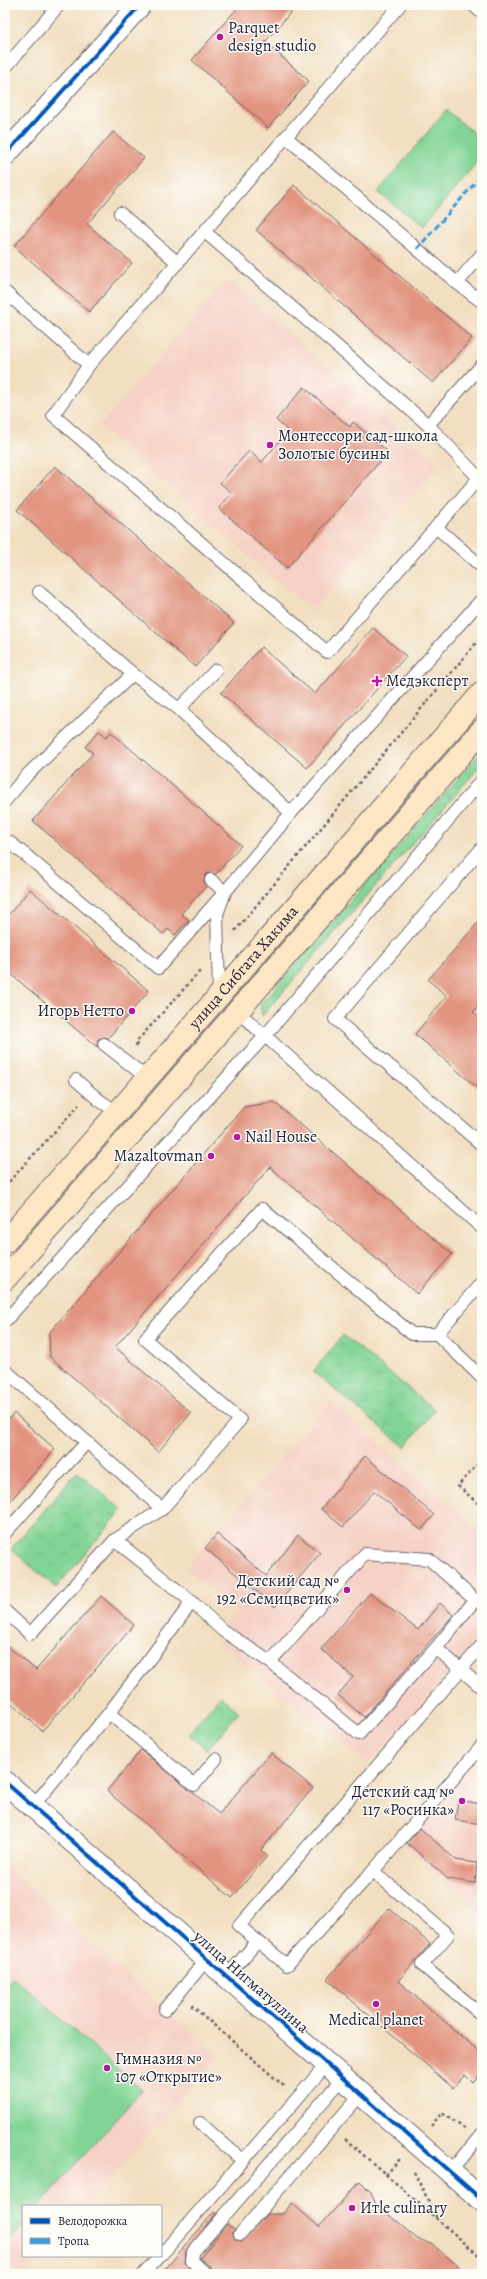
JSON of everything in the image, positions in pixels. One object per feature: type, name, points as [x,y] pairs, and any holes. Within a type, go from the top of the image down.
[{"type":"main road","name":"улица Сибгата Хакима","points":[[5,1242],[482,693]]},
{"type":"main road","name":"улица Сибгата Хакима","points":[[5,1279],[482,730]]},
{"type":"street","points":[[5,155],[140,5]]},
{"type":"street","name":"улица Нигматуллина","points":[[5,1782],[482,2200]]},
{"type":"lane","points":[[5,68],[59,5]]},
{"type":"lane","points":[[205,232],[428,425],[479,478],[327,652],[53,415],[89,366],[400,5]]},
{"type":"lane","points":[[473,5],[482,12]]},
{"type":"lane","points":[[287,138],[457,283],[482,302]]},
{"type":"lane","points":[[120,213],[178,263]]},
{"type":"lane","points":[[457,283],[482,254]]},
{"type":"lane","points":[[5,292],[89,366]]},
{"type":"lane","points":[[428,425],[482,365]]},
{"type":"lane","points":[[436,527],[482,567]]},
{"type":"lane","points":[[39,592],[133,674],[179,709],[291,813]]},
{"type":"lane","points":[[5,842],[9,842],[158,968],[225,892],[291,813],[482,599]]},
{"type":"lane","points":[[179,709],[216,670]]},
{"type":"lane","points":[[5,801],[27,775],[133,674]]},
{"type":"lane","points":[[5,1321],[265,1036],[482,780]]},
{"type":"lane","points":[[482,848],[335,1019],[482,1145]]},
{"type":"lane","points":[[211,880],[225,892]]},
{"type":"lane","points":[[219,995],[217,914],[225,892]]},
{"type":"lane","points":[[238,1012],[482,1228]]},
{"type":"lane","points":[[104,1044],[147,1078]]},
{"type":"lane","points":[[76,1080],[99,1100],[117,1112]]},
{"type":"lane","points":[[5,1611],[30,1634],[115,1540],[162,1509],[240,1420],[145,1339],[262,1209],[412,1334],[437,1334],[482,1378]]},
{"type":"lane","points":[[437,1334],[482,1282]]},
{"type":"lane","points":[[5,1370],[162,1509]]},
{"type":"lane","points":[[5,1533],[87,1442]]},
{"type":"lane","points":[[115,1540],[192,1602],[222,1630],[270,1662],[359,1734],[436,1648],[474,1600],[429,1559],[365,1554],[270,1662]]},
{"type":"lane","points":[[33,1806],[109,1713],[192,1602]]},
{"type":"lane","points":[[482,1644],[239,1926],[287,1965],[373,1871],[482,1746]]},
{"type":"lane","points":[[436,1648],[482,1688]]},
{"type":"lane","points":[[109,1713],[194,1785],[216,1760]]},
{"type":"lane","points":[[373,1871],[448,1935],[422,1965],[482,2015]]},
{"type":"lane","points":[[226,1976],[257,1942]]},
{"type":"lane","points":[[164,2010],[207,1959]]},
{"type":"lane","points":[[162,2253],[327,2064]]},
{"type":"lane","points":[[206,2274],[192,2261],[193,2252],[343,2078]]},
{"type":"lane","points":[[240,2234],[361,2094]]},
{"type":"lane","points":[[200,2124],[243,2161]]},
{"type":"lane","points":[[450,2172],[480,2136]]},
{"type":"lane","points":[[144,2274],[158,2257]]},
{"type":"path","points":[[129,1065],[138,1040],[219,951],[482,636]]},
{"type":"path","points":[[5,1186],[82,1102],[99,1100]]},
{"type":"path","points":[[482,1459],[458,1486],[482,1507]]},
{"type":"path","points":[[442,2113],[480,2136]]},
{"type":"path","points":[[386,2175],[404,2154]]},
{"type":"path","points":[[411,2168],[439,2221]]},
{"type":"shaded area","name":"Монтессори сад-школа Золотые бусины","points":[[228,280],[439,465],[312,611],[100,426]]},
{"type":"shaded area","name":"Детский сад № 192 «Семицветик»","points":[[330,1402],[482,1533],[482,1636],[369,1764],[214,1639],[237,1612],[186,1568]]},
{"type":"shaded area","name":"Детский сад № 117 «Росинка»","points":[[482,1757],[482,1914],[404,1845]]},
{"type":"shaded area","name":"Гимназия № 107 «Открытие»","points":[[5,1866],[165,2010],[219,2056],[87,2205],[22,2205],[22,2257],[40,2257],[25,2274],[5,2274]]},
{"type":"green space","points":[[446,110],[482,140],[482,156],[422,228],[378,192]]},
{"type":"green space","points":[[482,751],[482,764],[262,1016],[260,1005]]},
{"type":"green space","points":[[343,1335],[435,1410],[405,1447],[313,1372]]},
{"type":"green space","points":[[77,1472],[122,1510],[56,1588],[11,1549]]},
{"type":"green space","points":[[220,1696],[239,1712],[207,1750],[188,1734]]},
{"type":"green space","points":[[13,1977],[142,2090],[40,2205],[22,2205],[22,2226],[5,2245],[5,1986]]},
{"type":"building","points":[[240,5],[297,5],[265,42],[309,81],[268,128],[192,60]]},
{"type":"building","points":[[113,132],[144,158],[87,224],[132,263],[89,312],[14,246]]},
{"type":"building","points":[[294,185],[472,338],[433,383],[256,230]]},
{"type":"building","points":[[304,387],[350,427],[353,422],[388,452],[287,568],[219,508],[232,493],[220,483],[249,451],[262,462],[288,431],[276,420]]},
{"type":"building","points":[[55,466],[234,623],[195,667],[17,510]]},
{"type":"building","points":[[373,628],[406,656],[307,768],[221,693],[261,647],[315,694]]},
{"type":"building","points":[[99,731],[107,737],[111,732],[241,845],[216,874],[209,873],[205,875],[204,882],[206,886],[181,914],[189,920],[175,935],[168,929],[163,934],[33,821],[93,753],[85,747]]},
{"type":"building","points":[[30,889],[149,991],[108,1038],[105,1037],[98,1039],[97,1047],[5,969],[5,919]]},
{"type":"building","points":[[482,918],[482,1002],[473,1012],[482,1020],[482,1092],[415,1034],[447,996],[428,980]]},
{"type":"building","points":[[274,1102],[452,1254],[417,1294],[270,1167],[115,1347],[191,1413],[158,1452],[50,1357],[49,1333],[244,1107]]},
{"type":"building","points":[[14,1413],[55,1449],[5,1507],[5,1424]]},
{"type":"building","points":[[365,1456],[434,1515],[421,1530],[374,1491],[343,1527],[321,1509]]},
{"type":"building","points":[[217,1534],[266,1576],[298,1535],[320,1553],[275,1607],[205,1548]]},
{"type":"building","points":[[370,1593],[418,1630],[440,1603],[453,1615],[364,1717],[338,1695],[353,1677],[321,1649]]},
{"type":"building","points":[[101,1596],[134,1625],[42,1731],[5,1697],[5,1644],[36,1670]]},
{"type":"building","points":[[141,1750],[219,1814],[271,1753],[313,1788],[261,1850],[267,1856],[232,1898],[107,1791]]},
{"type":"building","points":[[458,1800],[482,1804],[482,1824],[455,1820]]},
{"type":"building","points":[[420,1828],[456,1860],[477,1863],[475,1883],[448,1879],[407,1843]]},
{"type":"building","points":[[389,1908],[430,1944],[398,1981],[482,2054],[482,2072],[473,2083],[465,2075],[453,2088],[327,1979]]},
{"type":"building","points":[[360,2181],[371,2192],[375,2203],[417,2239],[431,2243],[467,2274],[213,2274],[211,2268],[200,2258],[227,2224],[234,2229],[233,2233],[235,2239],[242,2241],[267,2214],[283,2214],[292,2203],[319,2227]]},
{"type":"building","points":[[214,2212],[216,2214],[186,2251],[185,2264],[195,2274],[161,2274]]},
{"type":"marked path","points":[[417,249],[482,175]]},
{"type":"cycle path","points":[[5,155],[140,5]]},
{"type":"cycle path","points":[[5,1782],[482,2200]]},
{"type":"place","name":"Parquet design studio","points":[[220,37]]},
{"type":"place","name":"Монтессори сад-школа Золотые бусины","points":[[270,445]]},
{"type":"place","name":"Медэксперт","points":[[377,681]]},
{"type":"place","name":"Игорь Нетто","points":[[132,1011]]},
{"type":"place","name":"Nail House","points":[[237,1137]]},
{"type":"place","name":"Mazaltovman","points":[[211,1156]]},
{"type":"place","name":"Детский сад № 192 «Семицветик»","points":[[347,1590]]},
{"type":"place","name":"Детский сад № 117 «Росинка»","points":[[462,1801]]},
{"type":"place","name":"Medical planet","points":[[376,2004]]},
{"type":"place","name":"Гимназия № 107 «Открытие»","points":[[107,2068]]},
{"type":"place","name":"Итle culinary","points":[[352,2208]]}]
